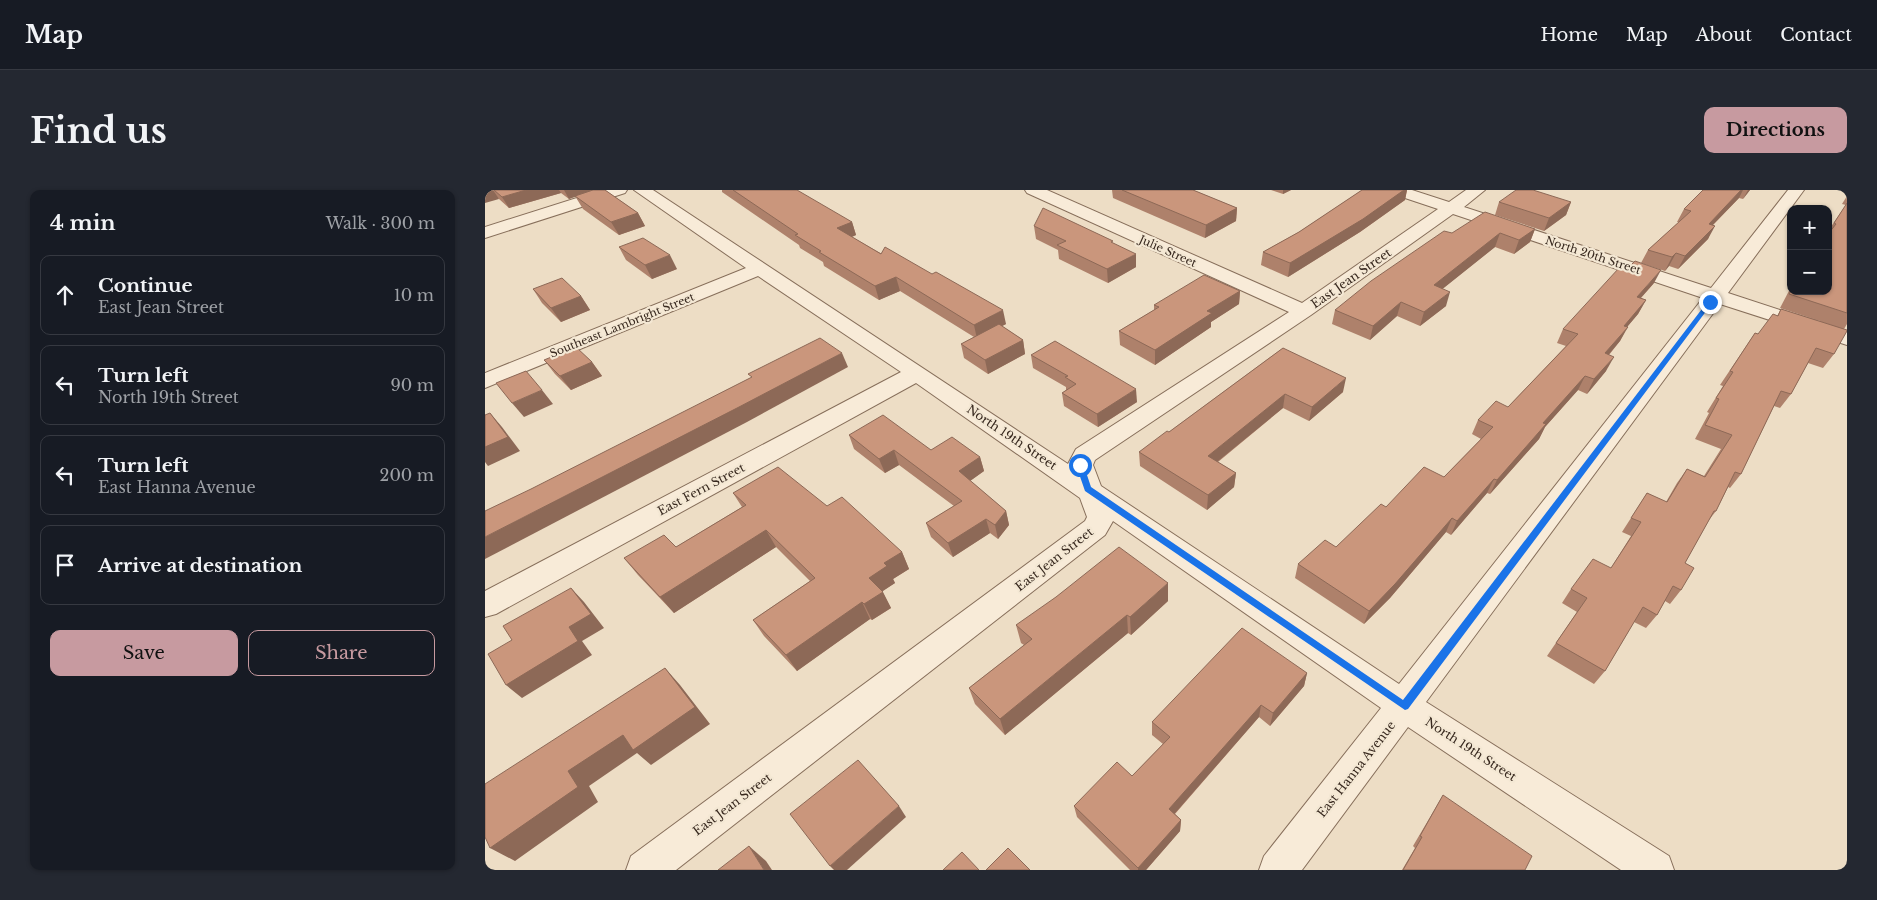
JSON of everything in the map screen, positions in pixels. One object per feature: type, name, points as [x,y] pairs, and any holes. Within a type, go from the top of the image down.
[{"type":"street","points":[[485,232],[619,190]]},
{"type":"street","name":"North 19th Street","points":[[642,190],[759,270],[917,373],[1405,706],[1655,870]]},
{"type":"street","name":"Julie Street","points":[[1033,190],[1304,311]]},
{"type":"street","name":"North 20th Street","points":[[1396,190],[1847,339]]},
{"type":"street","name":"East Jean Street","points":[[645,870],[1095,528],[1101,517],[1088,489],[1080,465],[1085,455],[1304,311],[1477,190]]},
{"type":"street","name":"East Hanna Avenue","points":[[1278,870],[1405,706],[1796,190]]},
{"type":"street","name":"Southeast Lambright Street","points":[[485,381],[759,270]]},
{"type":"street","name":"East Fern Street","points":[[485,606],[917,373]]},
{"type":"building","points":[[494,190],[526,190],[502,197]]},
{"type":"building","points":[[593,190],[605,190],[638,213],[611,222],[575,196]]},
{"type":"building","points":[[733,190],[797,190],[852,222],[837,228],[881,254],[885,247],[932,274],[936,272],[1003,310],[974,325],[896,277],[875,286],[819,252],[821,251],[795,235],[798,234]]},
{"type":"building","points":[[1122,190],[1193,190],[1237,208],[1206,225]]},
{"type":"building","points":[[1362,190],[1404,190],[1363,219],[1290,263],[1263,252],[1299,232]]},
{"type":"building","points":[[1516,190],[1533,190],[1571,202],[1549,218],[1499,202]]},
{"type":"building","points":[[1703,190],[1741,190],[1709,224],[1715,226],[1685,256],[1676,253],[1672,257],[1648,250],[1691,211],[1684,209]]},
{"type":"building","points":[[1847,203],[1847,313],[1792,295],[1832,295],[1832,229],[1836,224],[1834,223]]},
{"type":"building","points":[[1043,208],[1136,254],[1107,269],[1057,245],[1066,241],[1034,226]]},
{"type":"building","points":[[1485,212],[1535,229],[1519,240],[1500,233],[1434,285],[1450,292],[1424,312],[1401,302],[1373,326],[1335,310],[1371,281],[1444,231],[1452,233]]},
{"type":"building","points":[[643,238],[670,255],[645,265],[619,247]]},
{"type":"building","points":[[1635,261],[1661,270],[1637,297],[1646,300],[1624,326],[1628,327],[1605,353],[1614,357],[1594,379],[1585,376],[1543,423],[1546,424],[1497,480],[1494,479],[1457,521],[1452,518],[1369,611],[1298,564],[1325,540],[1336,547],[1381,504],[1386,507],[1424,467],[1444,477],[1493,427],[1478,420],[1496,401],[1508,407],[1578,334],[1563,329],[1619,268],[1626,270]]},
{"type":"building","points":[[1204,275],[1240,291],[1207,311],[1212,313],[1155,350],[1119,331],[1159,307],[1154,305]]},
{"type":"building","points":[[562,278],[581,296],[551,308],[533,289]]},
{"type":"building","points":[[1781,309],[1847,331],[1834,354],[1816,348],[1791,394],[1781,391],[1741,474],[1735,472],[1716,511],[1714,511],[1685,563],[1694,568],[1681,590],[1673,586],[1657,615],[1643,607],[1605,671],[1556,643],[1587,598],[1571,589],[1593,559],[1611,568],[1641,522],[1631,518],[1647,493],[1667,502],[1687,469],[1705,477],[1732,435],[1705,425],[1719,399],[1716,398],[1733,372],[1730,371],[1755,333],[1758,334],[1773,314],[1778,316]]},
{"type":"building","points":[[999,324],[1023,340],[985,360],[961,344]]},
{"type":"building","points":[[820,338],[842,353],[485,537],[485,511],[752,377],[748,374]]},
{"type":"building","points":[[1055,341],[1136,389],[1097,414],[1062,393],[1076,384],[1065,377],[1068,376],[1031,355]]},
{"type":"building","points":[[576,347],[592,362],[560,376],[544,360]]},
{"type":"building","points":[[1283,348],[1346,378],[1312,407],[1285,394],[1208,456],[1236,473],[1208,495],[1139,452],[1167,431],[1169,432]]},
{"type":"building","points":[[526,371],[542,390],[512,403],[496,383]]},
{"type":"building","points":[[490,413],[508,437],[485,447],[485,415]]},
{"type":"building","points":[[883,415],[931,450],[952,437],[980,457],[959,471],[1006,511],[995,525],[986,519],[948,543],[926,523],[962,501],[894,450],[879,459],[849,435]]},
{"type":"building","points":[[778,467],[827,506],[842,497],[902,552],[884,563],[887,566],[869,578],[883,592],[864,604],[862,602],[786,655],[753,620],[815,578],[766,530],[660,597],[624,558],[664,535],[676,547],[746,505],[733,493]]},
{"type":"building","points":[[1119,547],[1168,583],[1130,617],[1127,615],[1000,719],[969,688],[1032,639],[1016,625],[1056,597]]},
{"type":"building","points":[[571,588],[591,614],[569,627],[578,641],[506,685],[488,654],[512,640],[503,626]]},
{"type":"building","points":[[1242,628],[1307,673],[1273,713],[1261,705],[1169,809],[1181,820],[1138,868],[1074,806],[1117,762],[1132,776],[1170,737],[1152,722]]},
{"type":"building","points":[[665,668],[695,707],[633,750],[623,735],[568,771],[578,787],[490,848],[485,837],[485,784]]},
{"type":"building","points":[[858,760],[899,806],[830,866],[790,814]]},
{"type":"building","points":[[1443,795],[1532,856],[1525,870],[1403,870]]},
{"type":"building","points":[[749,846],[764,870],[718,870]]},
{"type":"building","points":[[1008,848],[1030,870],[986,870]]},
{"type":"building","points":[[962,852],[979,870],[943,870]]},
{"type":"route","points":[[1080,465],[1088,489],[1405,706],[1710,302]]}]
